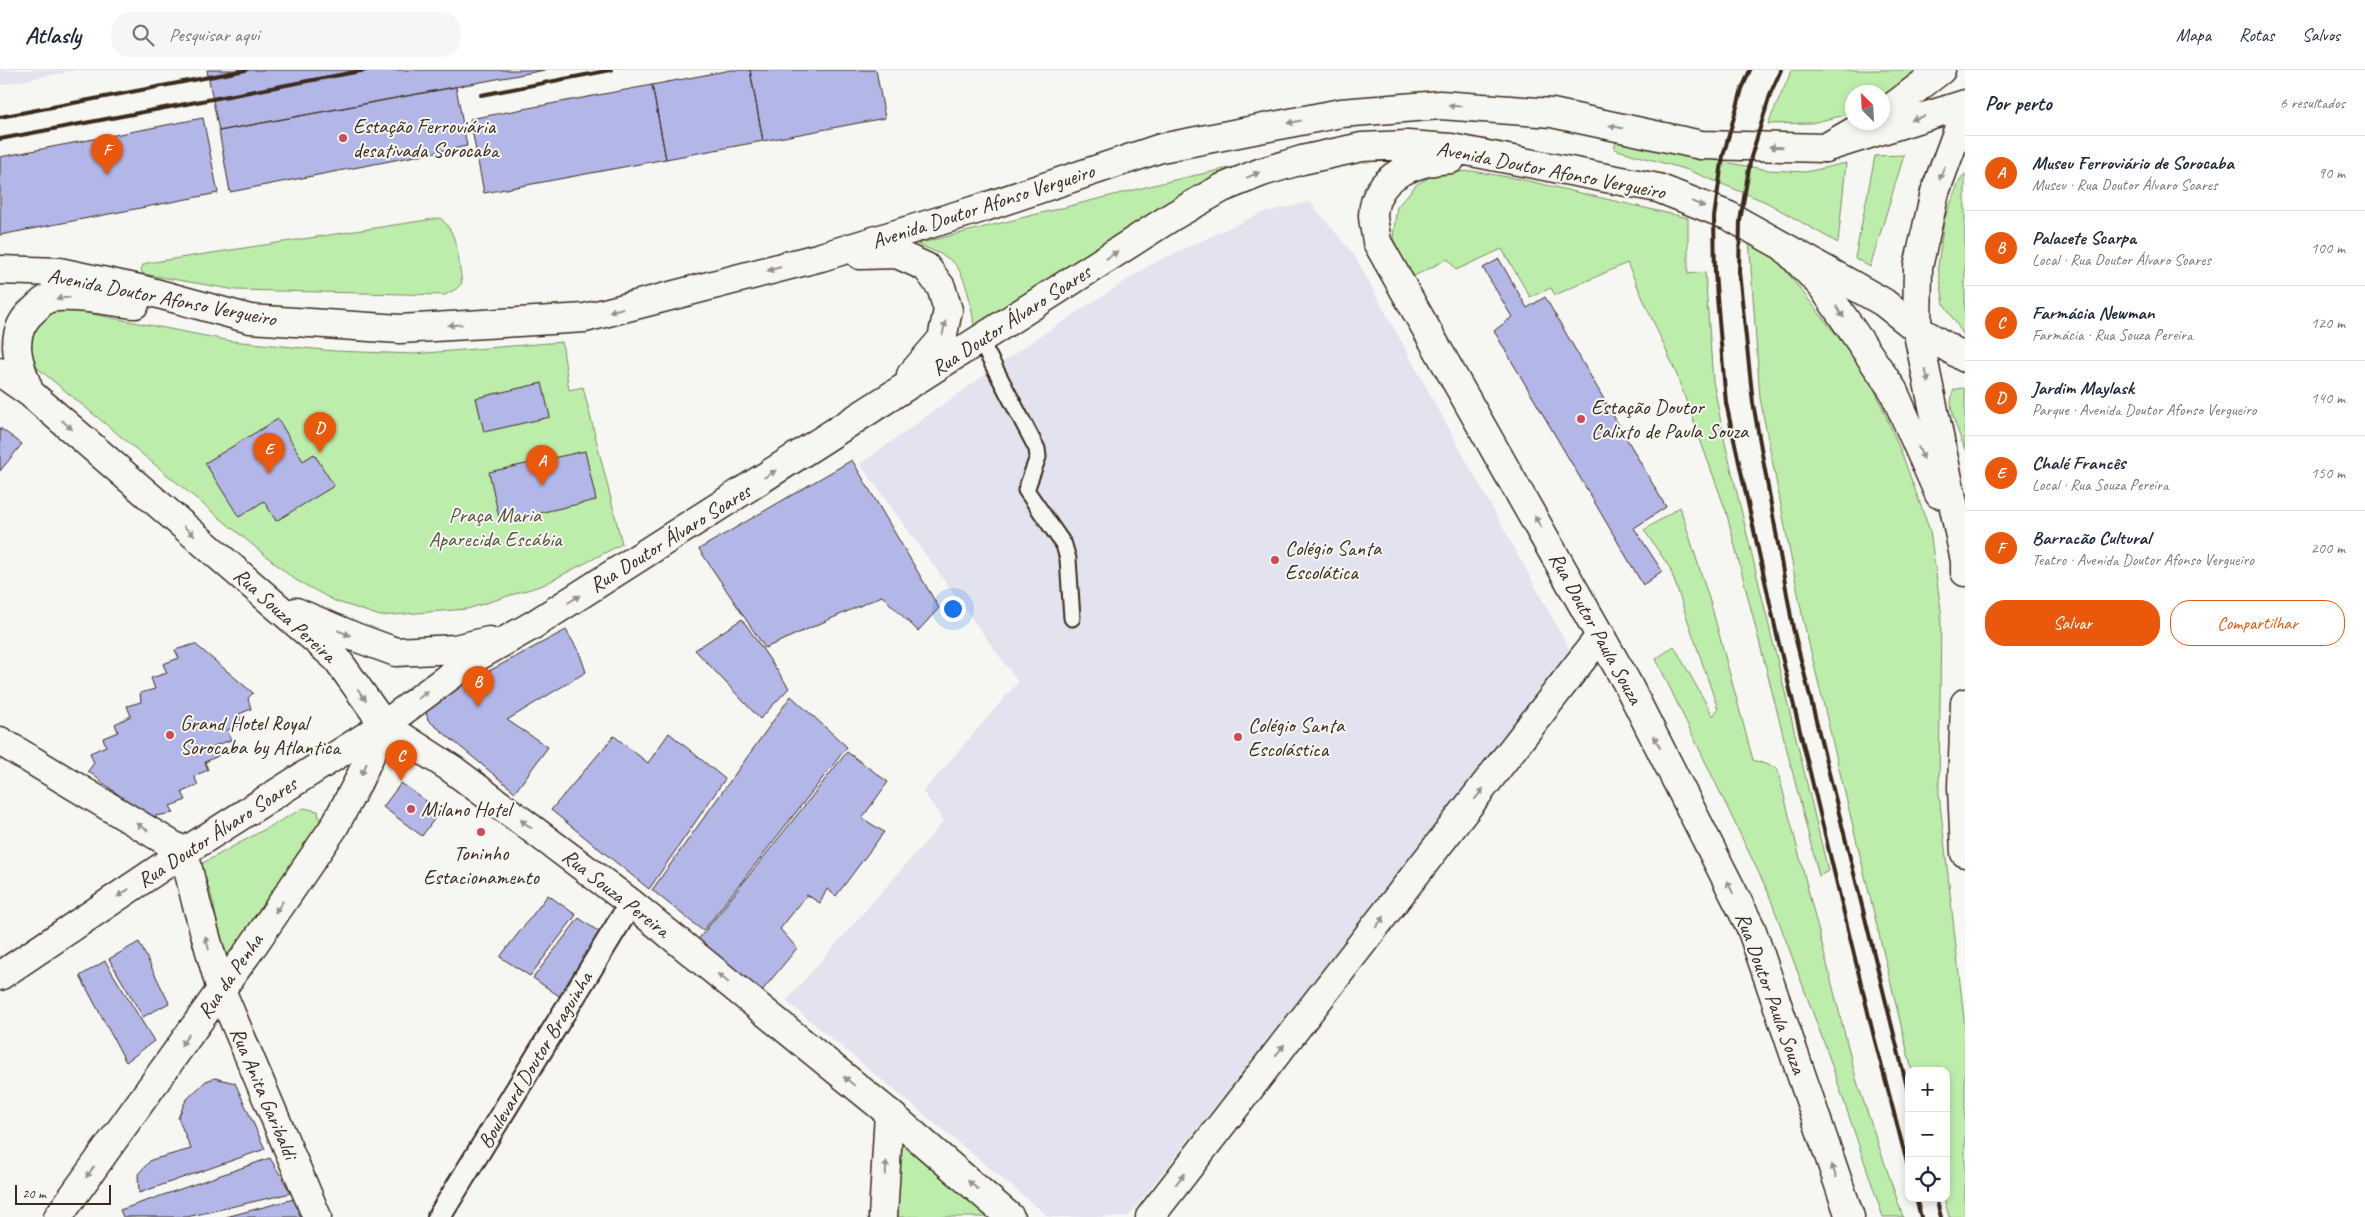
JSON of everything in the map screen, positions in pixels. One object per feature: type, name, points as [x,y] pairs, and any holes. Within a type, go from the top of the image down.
[{"type":"main road","points":[[1890,109],[1940,70]]},
{"type":"main road","name":"Avenida Doutor Afonso Vergueiro","points":[[0,270],[59,272],[144,290],[250,319],[400,328],[585,318],[821,257],[982,208],[1161,148],[1341,113],[1440,106],[1552,113],[1701,145],[1825,148],[1965,104]]},
{"type":"main road","points":[[1965,111],[1935,192],[1920,257],[1917,328],[1965,572]]},
{"type":"main road","points":[[1825,148],[1856,130]]},
{"type":"main road","name":"Avenida Doutor Afonso Vergueiro","points":[[1362,147],[1407,145],[1451,148],[1658,188],[1729,216],[1786,249]]},
{"type":"main road","name":"Rua Doutor Álvaro Soares","points":[[0,976],[184,852],[384,725],[473,659],[533,625],[1173,216],[1222,188],[1262,172],[1302,160],[1362,147]]},
{"type":"main road","name":"Rua Doutor Paula Souza","points":[[1515,161],[1456,158],[1426,160],[1404,168],[1381,187],[1373,214],[1377,242],[1601,635],[1750,928],[1850,1217]]},
{"type":"main road","points":[[1786,249],[1882,302],[1917,328],[1965,358]]},
{"type":"main road","points":[[1786,249],[1822,286],[1893,390],[1934,480],[1964,561]]},
{"type":"main road","points":[[821,257],[897,254],[926,267],[941,287],[948,310],[942,338],[895,395]]},
{"type":"main road","points":[[30,393],[17,352],[16,335],[27,315],[46,300],[72,297],[250,319]]},
{"type":"main road","name":"Rua Souza Pereira","points":[[0,372],[30,393],[337,659],[384,725],[452,769],[631,903],[889,1113],[1010,1217]]},
{"type":"main road","points":[[267,598],[355,637],[396,652],[455,649],[486,642],[533,625]]},
{"type":"main road","points":[[1150,1217],[1601,635]]},
{"type":"main road","points":[[1965,703],[1962,787],[1965,853]]},
{"type":"main road","name":"Rua da Penha","points":[[58,1217],[221,990],[334,827],[357,784],[384,725]]},
{"type":"main road","points":[[0,741],[184,852]]},
{"type":"main road","name":"Rua Anita Garibaldi","points":[[184,852],[221,990],[317,1217]]},
{"type":"main road","points":[[883,1217],[889,1113]]},
{"type":"street","name":"Boulevard Doutor Braguinha","points":[[439,1217],[631,903]]},
{"type":"lane","points":[[980,340],[1037,449],[1038,457],[1026,490],[1064,545],[1068,559],[1072,618]]},
{"type":"shaded area","points":[[0,70],[77,70],[0,85]]},
{"type":"shaded area","name":"Colégio Santa Escolástica","points":[[1310,202],[1354,255],[1571,652],[1128,1217],[1049,1217],[786,1001],[944,821],[923,792],[1018,682],[860,464],[1034,340],[1152,264],[1261,213]]},
{"type":"green space","points":[[1792,70],[1924,70],[1890,91],[1890,85],[1845,85],[1845,115],[1811,123],[1768,124]]},
{"type":"green space","points":[[1616,142],[1768,170],[1806,172],[1846,163],[1838,243],[1766,202],[1688,170],[1614,149]]},
{"type":"green space","points":[[1303,152],[974,328],[968,293],[958,268],[945,257],[917,244],[1174,180]]},
{"type":"green space","points":[[1904,155],[1870,267],[1855,258],[1875,156]]},
{"type":"green space","points":[[1472,171],[1520,179],[1688,218],[1688,274],[1705,272],[1713,381],[1725,443],[1828,871],[1819,876],[1726,511],[1675,370],[1627,263],[1555,295],[1551,288],[1530,297],[1502,249],[1456,270],[1448,259],[1410,278],[1393,238],[1397,207],[1417,184],[1438,173]]},
{"type":"green space","points":[[1965,174],[1965,337],[1944,304],[1938,267],[1944,220],[1959,182]]},
{"type":"green space","points":[[440,218],[451,231],[454,239],[462,283],[445,295],[236,290],[143,274],[141,270],[143,265],[147,263]]},
{"type":"green space","points":[[1749,238],[1757,239],[1778,261],[1869,376],[1902,454],[1930,531],[1941,610],[1939,794],[1965,1028],[1965,1217],[1949,1217],[1945,1202],[1950,1202],[1950,1067],[1911,1067],[1803,619],[1760,398]]},
{"type":"green space","name":"Praça Maria Aparecida Escábia","points":[[67,309],[231,341],[335,351],[413,354],[562,342],[569,390],[583,387],[622,544],[543,585],[467,609],[380,616],[335,601],[294,579],[35,366],[31,345],[37,326],[49,314]]},
{"type":"green space","points":[[1965,389],[1965,450],[1954,420],[1951,404],[1954,390]]},
{"type":"green space","points":[[1680,507],[1712,608],[1753,760],[1777,768],[1857,1082],[1903,1217],[1883,1217],[1826,1048],[1768,892],[1656,659],[1674,646],[1713,716],[1718,709],[1670,568],[1644,530]]},
{"type":"green space","points":[[304,808],[318,811],[320,823],[250,932],[224,961],[213,901],[201,864]]},
{"type":"green space","points":[[901,1140],[990,1217],[896,1217]]},
{"type":"building","points":[[207,70],[545,70],[219,131]]},
{"type":"building","points":[[731,70],[750,70],[763,141],[666,159],[652,85]]},
{"type":"building","points":[[750,70],[876,70],[885,118],[763,141]]},
{"type":"building","points":[[652,85],[666,159],[484,193],[470,119]]},
{"type":"building","name":"Estação Ferroviária desativada Sorocaba","points":[[456,87],[467,146],[230,192],[219,131]]},
{"type":"building","points":[[203,118],[218,193],[0,235],[0,157]]},
{"type":"building","name":"Estação Doutor Calixto de Paula Souza","points":[[1499,259],[1527,308],[1545,297],[1666,507],[1634,528],[1662,571],[1643,585],[1494,331],[1512,317],[1483,268]]},
{"type":"building","points":[[542,383],[550,417],[484,432],[476,398]]},
{"type":"building","points":[[278,419],[303,461],[314,454],[334,486],[276,521],[264,501],[239,517],[205,463]]},
{"type":"building","points":[[0,428],[22,444],[0,471]]},
{"type":"building","points":[[585,451],[596,500],[500,522],[489,472]]},
{"type":"building","points":[[852,460],[939,608],[918,631],[882,596],[765,648],[699,549]]},
{"type":"building","points":[[742,619],[789,688],[760,719],[695,650]]},
{"type":"building","points":[[566,630],[579,652],[586,672],[507,720],[548,747],[515,792],[428,720],[426,712],[431,702]]},
{"type":"building","name":"Grand Hotel Royal Sorocaba by Atlantica","points":[[195,644],[253,693],[248,698],[251,709],[239,714],[243,724],[227,730],[231,740],[214,746],[218,756],[205,762],[208,770],[194,776],[198,785],[182,792],[186,800],[170,806],[174,813],[155,816],[152,821],[88,771],[94,763],[90,753],[106,746],[103,738],[118,732],[115,724],[131,716],[127,706],[141,702],[140,693],[155,689],[151,678],[167,673],[163,664],[179,658],[175,650]]},
{"type":"building","points":[[791,696],[847,747],[703,931],[652,890]]},
{"type":"building","points":[[669,733],[725,779],[649,889],[551,810],[614,736],[648,763]]},
{"type":"building","points":[[847,752],[888,782],[862,818],[884,832],[836,896],[827,889],[820,903],[807,895],[780,929],[797,948],[761,992],[697,941]]},
{"type":"building","name":"Milano Hotel","points":[[401,783],[440,811],[422,836],[383,807]]},
{"type":"building","points":[[548,895],[576,915],[530,976],[500,957]]},
{"type":"building","points":[[579,918],[605,936],[562,998],[533,978]]},
{"type":"building","points":[[139,942],[169,1003],[143,1017],[109,959]]},
{"type":"building","points":[[105,961],[154,1041],[126,1062],[80,976]]},
{"type":"building","points":[[215,1078],[235,1083],[265,1149],[139,1193],[138,1174],[151,1160],[191,1149],[178,1118],[186,1100],[206,1081]]},
{"type":"building","points":[[270,1158],[291,1193],[187,1217],[123,1217],[120,1210]]},
{"type":"building","points":[[294,1199],[302,1217],[226,1217]]},
{"type":"railway","points":[[0,117],[246,70]]},
{"type":"railway","points":[[0,139],[366,70]]},
{"type":"railway","points":[[481,95],[611,70]]},
{"type":"railway","points":[[1750,70],[1742,89],[1723,156],[1714,217],[1715,273],[1726,403],[1778,640],[1874,1037],[1906,1157]]},
{"type":"railway","points":[[1781,70],[1771,92],[1751,157],[1740,221],[1739,272],[1753,403],[1793,628],[1905,1079]]},
{"type":"railway","points":[[1917,1202],[1921,1217]]},
{"type":"railway","points":[[1937,1202],[1941,1217]]},
{"type":"place","name":"Estação Ferroviária desativada Sorocaba","points":[[343,138]]},
{"type":"place","name":"Barracão Cultural","points":[[107,175]]},
{"type":"place","name":"Estação Doutor Calixto de Paula Souza","points":[[1581,419]]},
{"type":"place","name":"Jardim Maylask","points":[[320,453]]},
{"type":"place","name":"Chalé Francês","points":[[269,474]]},
{"type":"place","name":"Museu Ferroviário de Sorocaba","points":[[542,486]]},
{"type":"place","name":"Colégio Santa Escolática","points":[[1275,560]]},
{"type":"place","name":"Palacete Scarpa","points":[[478,707]]},
{"type":"place","name":"Grand Hotel Royal Sorocaba by Atlantica","points":[[170,735]]},
{"type":"place","name":"Colégio Santa Escolástica","points":[[1238,737]]},
{"type":"place","name":"Farmácia Newman","points":[[401,781]]},
{"type":"place","name":"Milano Hotel","points":[[411,809]]},
{"type":"place","name":"Toninho Estacionamento","points":[[481,832]]}]
